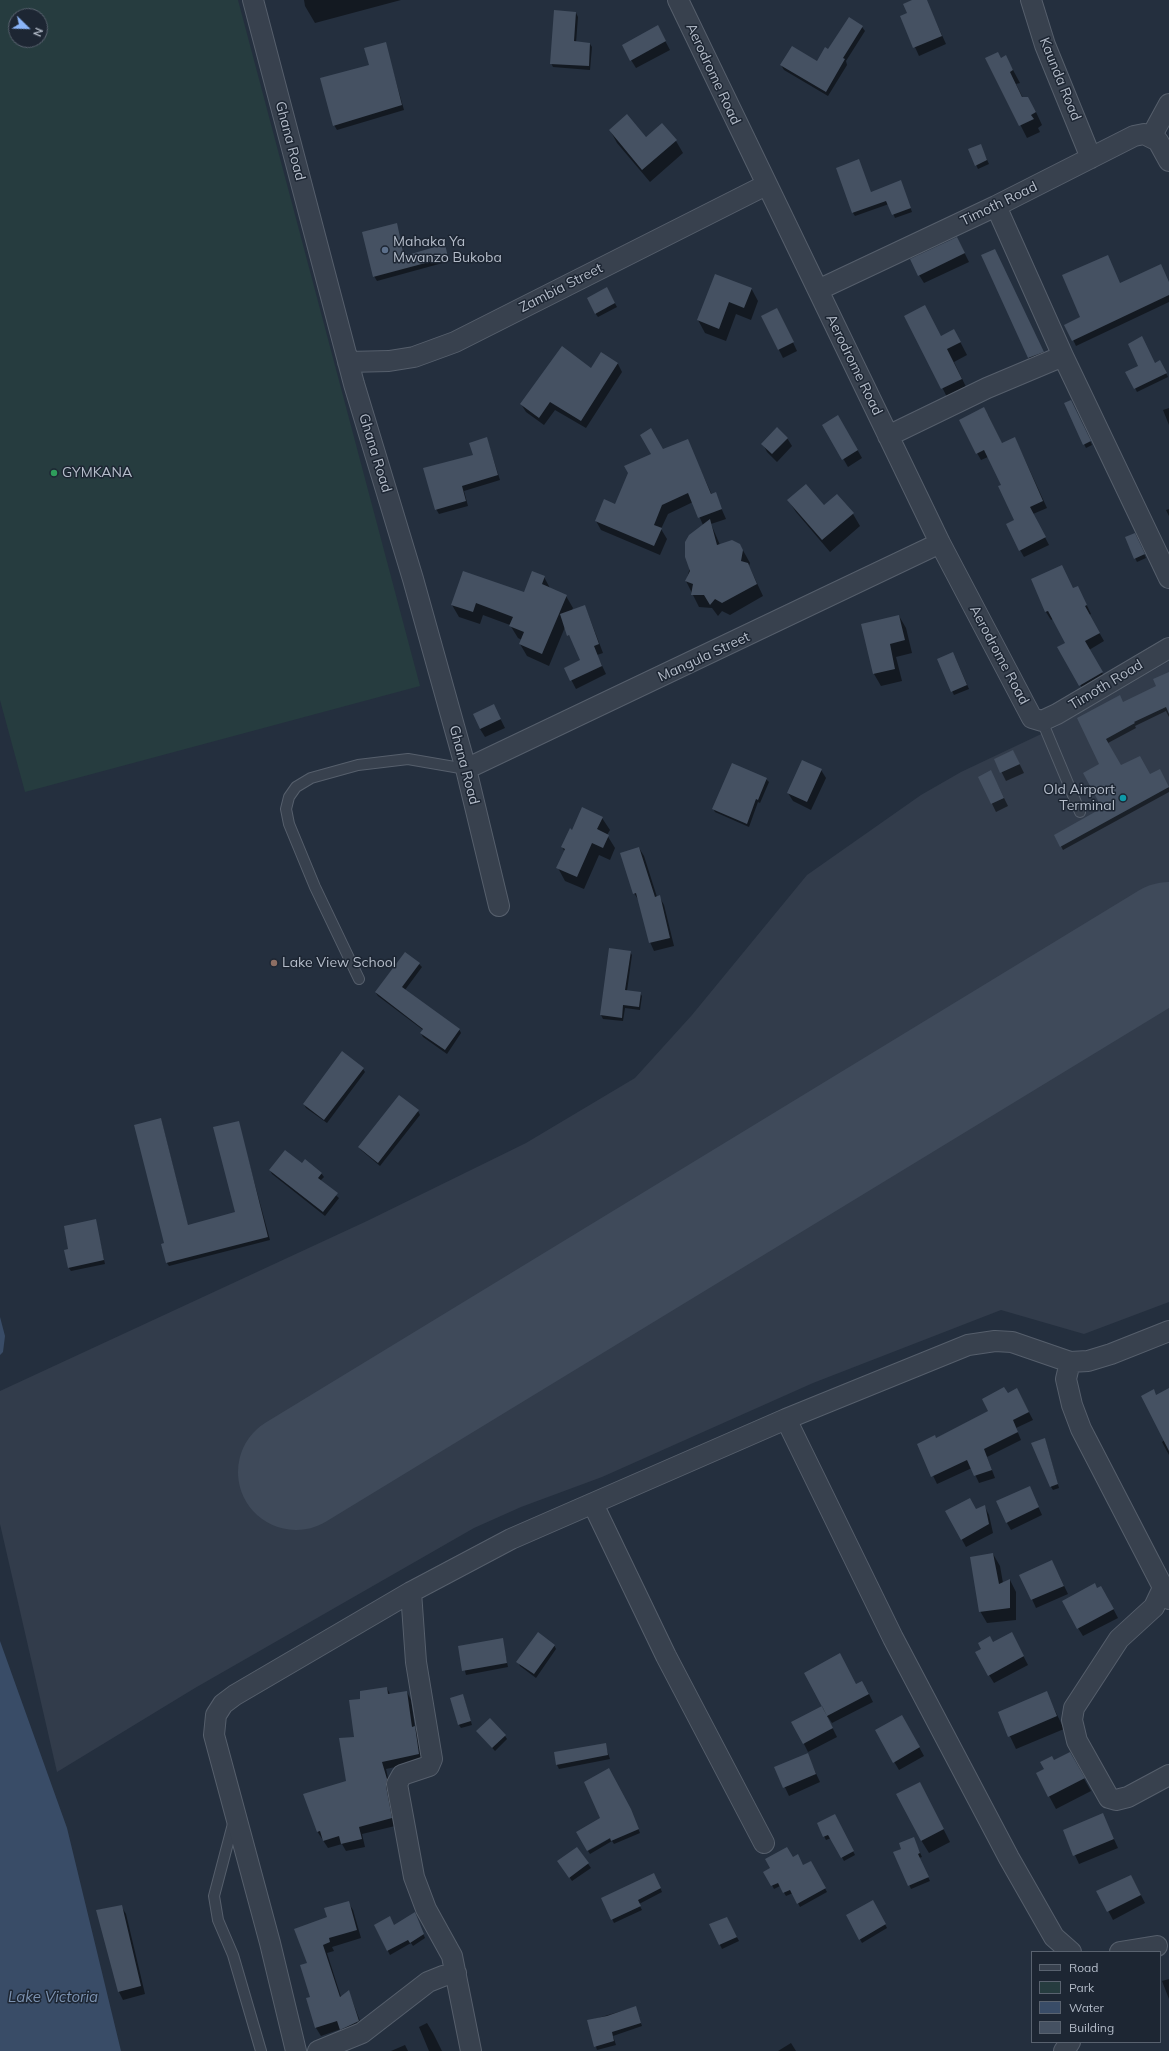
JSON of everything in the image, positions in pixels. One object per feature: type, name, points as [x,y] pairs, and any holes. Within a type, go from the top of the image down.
[{"type":"street","name":"Ghana Road","points":[[254,0],[348,362],[466,769],[499,906]]},
{"type":"street","name":"Aerodrome Road","points":[[678,0],[940,543],[1032,718],[1042,720]]},
{"type":"street","name":"Kaunda Road","points":[[1031,0],[1045,45],[1091,158]]},
{"type":"street","points":[[1169,104],[1151,137],[1158,141],[1169,161]]},
{"type":"street","name":"Timoth Road","points":[[818,290],[996,206],[1134,136],[1144,134],[1151,137]]},
{"type":"street","name":"Zambia Street","points":[[348,362],[389,361],[408,358],[455,342],[766,185]]},
{"type":"street","points":[[996,206],[1063,356],[1169,578]]},
{"type":"street","points":[[888,436],[987,388],[1063,356]]},
{"type":"street","name":"Mangula Street","points":[[466,769],[940,543]]},
{"type":"street","name":"Timoth Road","points":[[1042,720],[1057,714],[1169,648]]},
{"type":"street","points":[[296,2051],[270,1943],[214,1735],[216,1715],[223,1704],[235,1695],[411,1592],[511,1539],[786,1419],[968,1345],[995,1341],[1012,1342],[1070,1362],[1088,1361],[1111,1354],[1169,1331]]},
{"type":"street","points":[[1070,1362],[1066,1378],[1072,1405],[1081,1429],[1166,1593],[1154,1608],[1119,1639],[1074,1708],[1072,1720],[1077,1741],[1109,1798],[1116,1800],[1128,1797],[1169,1775]]},
{"type":"street","points":[[786,1419],[893,1638],[1009,1858],[1054,1937],[1070,1951]]},
{"type":"street","points":[[593,1504],[666,1656],[764,1843]]},
{"type":"street","points":[[411,1592],[416,1662],[432,1759],[429,1766],[402,1775],[397,1784],[414,1877],[426,1909],[452,1956],[471,2051]]},
{"type":"street","points":[[1126,1951],[1159,1945]]},
{"type":"street","points":[[318,2051],[362,2033],[428,1982],[443,1976],[456,1974]]},
{"type":"lane","points":[[1042,720],[1080,812]]},
{"type":"lane","points":[[359,979],[315,887],[289,824],[286,810],[289,797],[296,787],[311,778],[358,765],[408,759],[466,769]]},
{"type":"lane","points":[[235,1816],[214,1896],[218,1920],[233,1955],[261,2051]]},
{"type":"shaded area","points":[[1169,661],[1169,1302],[1084,1334],[1001,1310],[813,1383],[602,1477],[521,1507],[474,1528],[195,1688],[57,1772],[0,1524],[0,1391],[367,1221],[526,1143],[635,1078],[692,1015],[807,875],[921,795],[961,772],[1056,727]]},
{"type":"green space","points":[[0,0],[238,0],[420,686],[25,792],[0,700]]},
{"type":"water","points":[[0,1317],[5,1336],[3,1352],[0,1355]]},
{"type":"water","name":"Lake Victoria","points":[[0,1641],[67,1828],[121,2051],[0,2051]]},
{"type":"building","points":[[912,0],[927,0],[942,36],[913,48],[900,16],[907,13],[903,4]]},
{"type":"building","points":[[554,10],[576,12],[574,41],[590,43],[589,66],[550,64]]},
{"type":"building","points":[[849,17],[863,26],[843,58],[845,59],[826,92],[780,65],[792,46],[817,61],[825,47],[828,49]]},
{"type":"building","points":[[658,25],[666,41],[630,61],[622,45]]},
{"type":"building","points":[[386,42],[402,105],[333,126],[320,78],[369,65],[364,48]]},
{"type":"building","points":[[998,52],[1001,58],[1006,55],[1013,70],[1010,72],[1022,97],[1028,97],[1036,112],[1031,115],[1034,119],[1019,126],[985,58]]},
{"type":"building","points":[[627,114],[646,137],[662,123],[677,140],[642,170],[609,130]]},
{"type":"building","points":[[981,144],[987,160],[975,166],[968,149]]},
{"type":"building","points":[[859,159],[871,192],[901,180],[911,208],[892,215],[886,201],[852,213],[836,168]]},
{"type":"building","name":"Mahaka Ya Mwanzo Bukoba","points":[[397,223],[404,256],[445,244],[448,257],[373,277],[362,232]]},
{"type":"building","points":[[957,237],[965,253],[918,276],[910,259]]},
{"type":"building","points":[[995,249],[1044,352],[1028,358],[981,255]]},
{"type":"building","points":[[1108,255],[1120,283],[1161,264],[1169,282],[1169,295],[1072,341],[1064,325],[1080,317],[1062,275]]},
{"type":"building","points":[[715,274],[752,288],[744,308],[729,302],[719,329],[697,320]]},
{"type":"building","points":[[607,287],[615,303],[595,314],[587,298]]},
{"type":"building","points":[[925,305],[941,336],[954,329],[961,342],[947,349],[962,379],[941,389],[904,316]]},
{"type":"building","points":[[777,308],[794,342],[778,350],[761,316]]},
{"type":"building","points":[[1142,336],[1155,363],[1160,360],[1167,373],[1134,389],[1125,372],[1138,366],[1128,344]]},
{"type":"building","points":[[562,346],[591,368],[601,352],[618,363],[581,421],[550,402],[539,418],[520,404]]},
{"type":"building","points":[[1071,400],[1091,441],[1083,445],[1064,403]]},
{"type":"building","points":[[984,407],[1002,443],[1015,437],[1043,501],[1030,507],[1046,537],[1019,551],[1006,524],[1014,520],[998,486],[1001,485],[984,450],[976,454],[959,420]]},
{"type":"building","points":[[838,415],[858,450],[842,460],[822,425]]},
{"type":"building","points":[[777,427],[788,438],[772,454],[761,444]]},
{"type":"building","points":[[651,428],[663,449],[688,439],[711,494],[716,492],[722,509],[698,518],[688,493],[662,505],[654,525],[662,528],[654,546],[595,521],[604,499],[615,504],[628,473],[624,466],[651,454],[640,435]]},
{"type":"building","points":[[487,437],[498,475],[462,486],[466,501],[435,510],[423,468],[473,455],[469,443]]},
{"type":"building","points":[[806,484],[824,505],[837,494],[854,513],[822,540],[787,500]]},
{"type":"building","points":[[710,519],[717,545],[732,540],[740,544],[743,550],[741,561],[748,563],[757,584],[722,603],[715,599],[710,605],[704,595],[691,595],[693,584],[685,581],[690,571],[685,557],[685,542],[689,535]]},
{"type":"building","points":[[1135,533],[1145,554],[1134,559],[1125,537]]},
{"type":"building","points":[[1062,565],[1073,588],[1078,586],[1087,605],[1085,606],[1100,633],[1085,641],[1103,672],[1079,686],[1057,647],[1065,643],[1048,611],[1045,612],[1031,579]]},
{"type":"building","points":[[463,571],[524,592],[532,571],[545,576],[542,584],[567,595],[542,654],[519,644],[524,632],[509,626],[513,617],[476,603],[473,612],[451,605]]},
{"type":"building","points":[[585,605],[599,644],[594,646],[602,666],[570,681],[564,668],[580,660],[569,635],[567,636],[560,614]]},
{"type":"building","points":[[899,615],[905,640],[890,644],[895,669],[873,674],[861,624]]},
{"type":"building","points":[[953,652],[967,685],[951,692],[937,659]]},
{"type":"building","points":[[1169,672],[1169,714],[1166,707],[1134,722],[1135,723],[1106,739],[1121,765],[1140,756],[1150,774],[1160,769],[1169,787],[1060,847],[1054,835],[1102,808],[1083,773],[1099,764],[1077,718],[1120,695],[1123,702],[1156,686],[1153,679]]},
{"type":"building","points":[[494,704],[501,719],[480,729],[473,714]]},
{"type":"building","points":[[1013,750],[1020,764],[1000,773],[994,759]]},
{"type":"building","points":[[802,760],[822,769],[807,802],[787,793]]},
{"type":"building","points":[[732,763],[767,778],[758,800],[756,799],[747,824],[712,809]]},
{"type":"building","points":[[991,770],[1004,798],[991,804],[978,777]]},
{"type":"building","points":[[582,807],[603,817],[597,829],[609,835],[603,848],[592,843],[577,877],[556,868],[565,849],[561,847],[570,828],[572,830]]},
{"type":"building","points":[[639,847],[655,897],[660,895],[670,938],[649,943],[636,893],[633,894],[620,853]]},
{"type":"building","points":[[609,948],[631,951],[625,990],[641,992],[639,1007],[623,1005],[622,1018],[600,1015]]},
{"type":"building","points":[[405,952],[420,963],[402,987],[460,1029],[445,1050],[420,1033],[423,1029],[375,992]]},
{"type":"building","points":[[342,1051],[364,1068],[324,1120],[303,1104]]},
{"type":"building","points":[[399,1095],[419,1110],[378,1163],[358,1147]]},
{"type":"building","points":[[161,1118],[188,1225],[235,1212],[213,1127],[239,1121],[268,1237],[166,1263],[161,1244],[164,1243],[134,1125]]},
{"type":"building","points":[[285,1150],[302,1163],[305,1159],[322,1173],[318,1178],[338,1193],[323,1212],[269,1170]]},
{"type":"building","points":[[96,1219],[104,1260],[68,1268],[64,1250],[68,1249],[64,1226]]},
{"type":"building","points":[[1004,1387],[1008,1393],[1017,1388],[1029,1412],[1013,1420],[1018,1432],[984,1449],[992,1470],[974,1476],[967,1460],[931,1477],[917,1444],[935,1435],[936,1438],[988,1411],[982,1399]]},
{"type":"building","points":[[1169,1388],[1169,1451],[1141,1396],[1154,1389],[1156,1395]]},
{"type":"building","points":[[1045,1438],[1058,1484],[1050,1487],[1031,1443]]},
{"type":"building","points":[[1030,1486],[1039,1507],[1006,1523],[996,1501]]},
{"type":"building","points":[[970,1498],[976,1509],[985,1505],[989,1524],[961,1540],[945,1511]]},
{"type":"building","points":[[993,1553],[999,1584],[1010,1579],[1010,1608],[979,1612],[970,1557]]},
{"type":"building","points":[[1052,1560],[1064,1586],[1031,1600],[1019,1575]]},
{"type":"building","points":[[1095,1583],[1097,1588],[1101,1586],[1114,1609],[1077,1629],[1062,1601]]},
{"type":"building","points":[[538,1632],[555,1645],[534,1674],[516,1662]]},
{"type":"building","points":[[1012,1632],[1024,1656],[988,1676],[975,1652],[981,1649],[978,1643],[990,1636],[993,1642]]},
{"type":"building","points":[[503,1638],[507,1663],[462,1671],[458,1646]]},
{"type":"building","points":[[840,1653],[856,1684],[862,1681],[869,1694],[827,1716],[804,1673]]},
{"type":"building","points":[[387,1687],[388,1694],[407,1691],[412,1727],[415,1726],[419,1754],[382,1762],[387,1779],[386,1786],[392,1818],[359,1827],[362,1839],[341,1844],[339,1836],[323,1841],[320,1831],[317,1832],[303,1794],[346,1781],[339,1738],[354,1737],[349,1700],[360,1699],[360,1691]]},
{"type":"building","points":[[1047,1691],[1057,1716],[1008,1737],[998,1712]]},
{"type":"building","points":[[463,1694],[471,1721],[458,1725],[450,1698]]},
{"type":"building","points":[[822,1706],[833,1728],[803,1744],[791,1722]]},
{"type":"building","points":[[902,1715],[920,1747],[893,1763],[875,1730]]},
{"type":"building","points":[[490,1718],[506,1735],[492,1748],[476,1731]]},
{"type":"building","points":[[606,1743],[608,1755],[556,1765],[554,1752]]},
{"type":"building","points":[[1070,1752],[1085,1778],[1048,1797],[1036,1773],[1044,1769],[1040,1762],[1052,1756],[1054,1760]]},
{"type":"building","points":[[808,1753],[816,1774],[783,1788],[774,1767]]},
{"type":"building","points":[[609,1768],[631,1809],[639,1829],[611,1841],[610,1838],[587,1851],[576,1832],[600,1818],[584,1782]]},
{"type":"building","points":[[920,1782],[944,1829],[921,1841],[896,1794]]},
{"type":"building","points":[[1103,1813],[1114,1839],[1073,1856],[1063,1830]]},
{"type":"building","points":[[835,1814],[854,1851],[841,1858],[828,1835],[823,1837],[817,1823]]},
{"type":"building","points":[[914,1837],[920,1853],[918,1854],[929,1877],[908,1886],[893,1852],[901,1849],[899,1843]]},
{"type":"building","points":[[577,1847],[589,1863],[569,1878],[557,1861]]},
{"type":"building","points":[[787,1847],[793,1857],[798,1854],[803,1865],[811,1861],[826,1888],[797,1904],[790,1890],[783,1893],[778,1883],[771,1886],[763,1872],[770,1868],[765,1859]]},
{"type":"building","points":[[654,1873],[661,1888],[638,1900],[641,1906],[611,1920],[601,1898]]},
{"type":"building","points":[[1131,1875],[1141,1895],[1107,1912],[1096,1891]]},
{"type":"building","points":[[873,1900],[886,1924],[859,1940],[846,1915]]},
{"type":"building","points":[[349,1901],[357,1930],[329,1938],[330,1942],[323,1945],[340,1997],[349,1990],[359,2021],[340,2030],[337,2021],[315,2028],[306,1998],[310,1997],[300,1965],[307,1963],[294,1929],[327,1917],[324,1908]]},
{"type":"building","points":[[122,1905],[141,1986],[118,1992],[96,1910]]},
{"type":"building","points":[[415,1912],[424,1934],[410,1943],[408,1940],[387,1951],[374,1925],[390,1916],[394,1925]]},
{"type":"building","points":[[727,1917],[737,1937],[719,1945],[709,1924]]},
{"type":"building","points":[[636,2006],[641,2023],[612,2032],[614,2041],[594,2047],[587,2020],[607,2016]]},
{"type":"runway","points":[[296,1472],[1169,940]]},
{"type":"place","name":"Mahaka Ya Mwanzo Bukoba","points":[[385,250]]},
{"type":"place","name":"GYMKANA","points":[[54,473]]},
{"type":"place","name":"Old Airport Terminal","points":[[1123,798]]},
{"type":"place","name":"Lake View School","points":[[274,963]]}]
